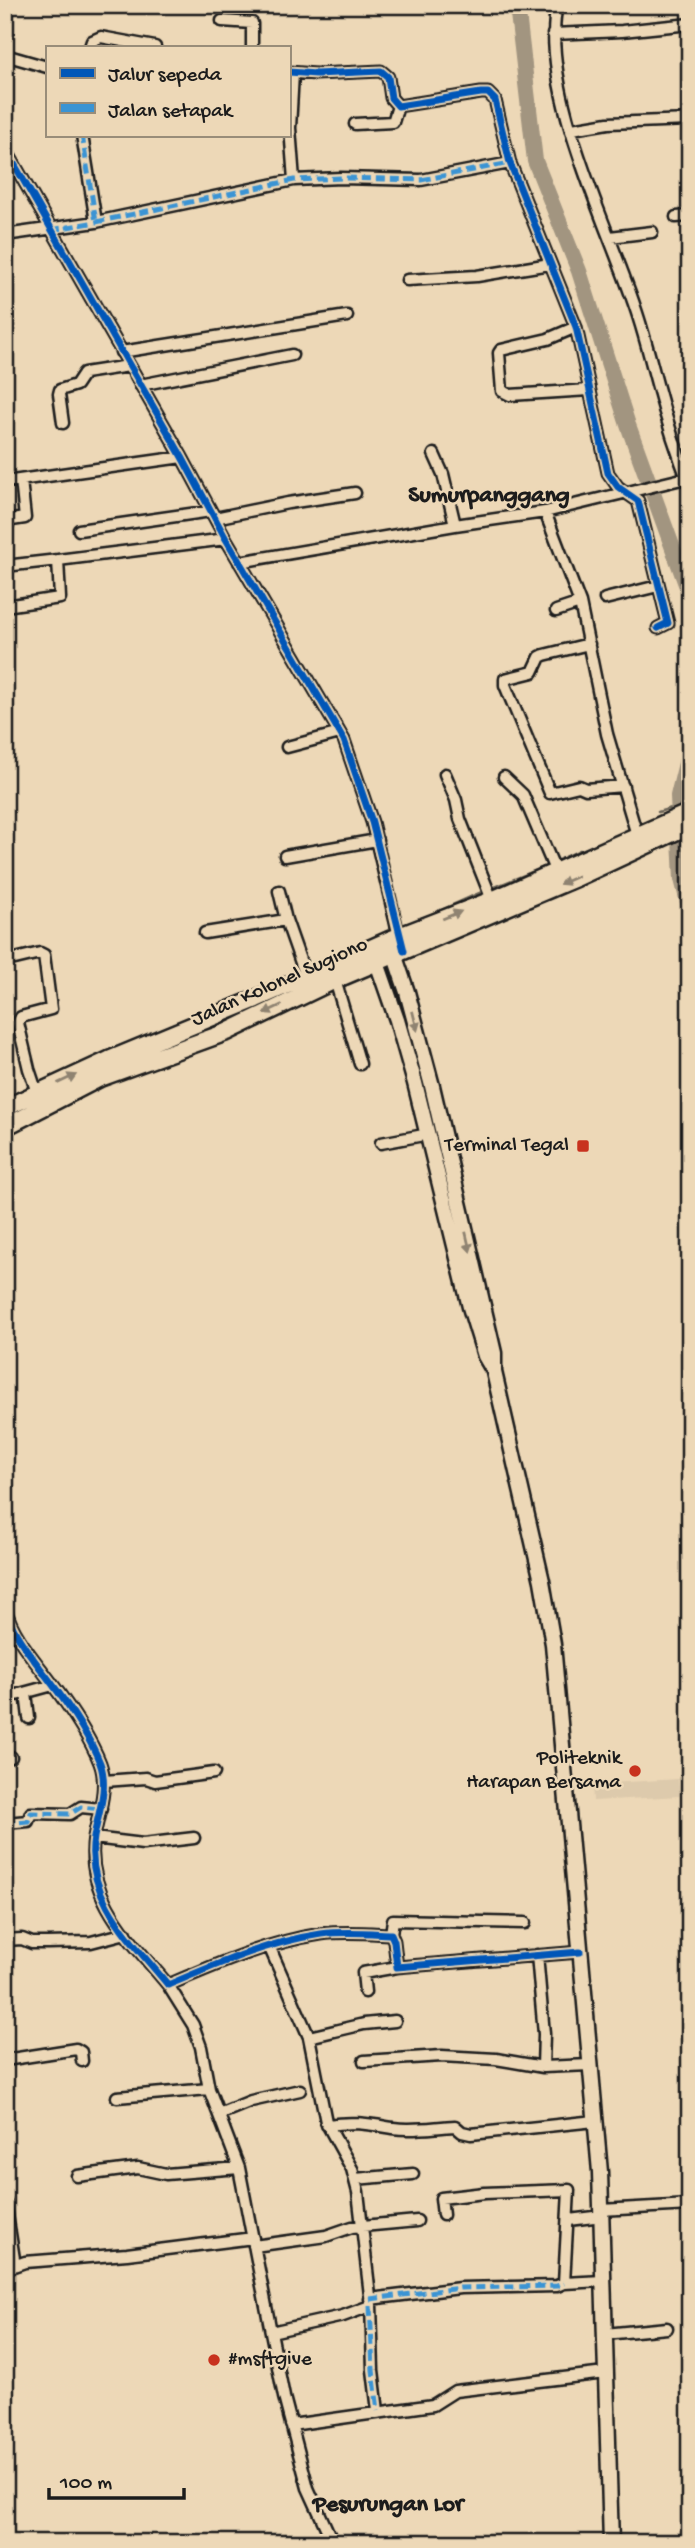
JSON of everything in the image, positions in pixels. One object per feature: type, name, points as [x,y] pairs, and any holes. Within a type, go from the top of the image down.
[{"type":"highway","points":[[397,940],[646,836],[690,812]]},
{"type":"highway","points":[[5,1108],[304,971],[374,955],[397,940],[552,864],[690,825]]},
{"type":"highway","name":"Jalan Kolonel Sugiono","points":[[5,1127],[100,1078],[227,1032],[335,979],[374,955]]},
{"type":"main road","points":[[397,940],[494,1353],[494,1373],[551,1633],[580,1952],[583,2066],[595,2121],[602,2213],[611,2543]]},
{"type":"main road","points":[[374,955],[429,1133],[470,1307],[485,1356],[494,1373]]},
{"type":"main road","points":[[410,1066],[425,1061]]},
{"type":"street","points":[[239,562],[545,512],[686,480],[648,347],[585,173],[572,129],[555,58],[553,34],[557,5]]},
{"type":"street","points":[[222,21],[252,23],[252,46]]},
{"type":"street","points":[[553,34],[690,24]]},
{"type":"street","points":[[90,46],[92,41],[102,37],[150,46]]},
{"type":"street","points":[[5,55],[46,67]]},
{"type":"street","points":[[294,180],[290,128],[291,72],[381,71],[388,77],[391,98],[398,106]]},
{"type":"street","points":[[398,106],[488,93],[495,100],[510,163],[576,327],[608,473],[627,494],[637,498],[668,624],[658,628]]},
{"type":"street","points":[[355,124],[392,122],[398,106]]},
{"type":"street","points":[[572,129],[608,123],[690,120]]},
{"type":"street","points":[[82,136],[96,222]]},
{"type":"street","points":[[5,148],[182,457],[226,540],[340,733],[367,804],[377,840],[397,940]]},
{"type":"street","points":[[5,235],[96,222],[294,180],[421,180],[510,163]]},
{"type":"street","points":[[676,217],[690,216]]},
{"type":"street","points":[[610,237],[652,232]]},
{"type":"street","points":[[407,280],[477,276],[550,264]]},
{"type":"street","points":[[121,352],[347,316]]},
{"type":"street","points":[[576,327],[548,339],[500,351],[502,391],[510,395],[589,390]]},
{"type":"street","points":[[140,385],[292,355]]},
{"type":"street","points":[[63,423],[60,390],[76,385],[84,373],[129,366]]},
{"type":"street","points":[[434,454],[443,474],[455,525]]},
{"type":"street","points":[[5,482],[182,457]]},
{"type":"street","points":[[5,522],[25,518],[21,480]]},
{"type":"street","points":[[79,530],[355,493]]},
{"type":"street","points":[[545,512],[580,603],[607,734],[623,786],[646,836]]},
{"type":"street","points":[[5,566],[226,540]]},
{"type":"street","points":[[5,606],[60,598],[58,560]]},
{"type":"street","points":[[605,599],[658,586]]},
{"type":"street","points":[[556,611],[580,603]]},
{"type":"street","points":[[589,644],[544,655],[540,657],[533,672],[509,677],[505,679],[505,685],[550,793],[577,786],[586,789],[623,786]]},
{"type":"street","points":[[288,747],[340,733]]},
{"type":"street","points":[[445,774],[491,896]]},
{"type":"street","points":[[504,778],[523,795],[552,864]]},
{"type":"street","points":[[285,856],[377,840]]},
{"type":"street","points":[[279,891],[304,971]]},
{"type":"street","points":[[205,933],[286,920]]},
{"type":"street","points":[[15,959],[40,953],[44,955],[51,1009],[21,1017],[18,1023],[37,1093]]},
{"type":"street","points":[[335,979],[360,1064]]},
{"type":"street","points":[[381,1143],[429,1133]]},
{"type":"street","points":[[5,1608],[16,1634],[53,1685],[100,1764],[104,1781],[92,1860],[96,1885],[102,1899],[168,1985],[193,2025],[209,2089],[239,2168],[291,2425],[308,2488],[333,2543]]},
{"type":"street","points":[[5,1698],[53,1685]]},
{"type":"street","points":[[26,1693],[29,1717]]},
{"type":"street","points":[[104,1781],[146,1777],[151,1781],[166,1780],[214,1773]]},
{"type":"street","points":[[5,1823],[28,1821],[31,1813],[70,1814],[80,1807],[101,1809]]},
{"type":"street","points":[[94,1838],[143,1844],[194,1838]]},
{"type":"street","points":[[397,1967],[391,1934],[393,1920],[525,1923]]},
{"type":"street","points":[[5,1940],[91,1942],[126,1933]]},
{"type":"street","points":[[168,1985],[230,1959],[269,1946],[321,1934],[391,1934]]},
{"type":"street","points":[[269,1946],[309,2038],[327,2125],[355,2179],[370,2302],[378,2411]]},
{"type":"street","points":[[365,1992],[363,1973],[397,1967],[580,1952]]},
{"type":"street","points":[[537,1955],[544,2034],[543,2067]]},
{"type":"street","points":[[309,2038],[363,2024],[395,2021]]},
{"type":"street","points":[[5,2060],[76,2049],[81,2052],[82,2061]]},
{"type":"street","points":[[364,2062],[442,2056],[496,2059],[543,2067],[583,2066]]},
{"type":"street","points":[[117,2097],[209,2089]]},
{"type":"street","points":[[219,2114],[251,2101],[300,2090]]},
{"type":"street","points":[[327,2125],[359,2121],[392,2128],[454,2126],[471,2134],[595,2121]]},
{"type":"street","points":[[77,2176],[138,2168],[166,2174],[239,2168]]},
{"type":"street","points":[[355,2179],[413,2174]]},
{"type":"street","points":[[443,2215],[441,2198],[568,2189],[569,2220],[564,2283]]},
{"type":"street","points":[[5,2204],[10,2267],[25,2262],[326,2236],[352,2227],[417,2221]]},
{"type":"street","points":[[569,2220],[602,2213],[690,2205]]},
{"type":"street","points":[[271,2332],[343,2316],[370,2302],[460,2288],[557,2286],[564,2283],[603,2281]]},
{"type":"street","points":[[605,2334],[667,2329]]},
{"type":"street","points":[[291,2425],[433,2404],[455,2391],[605,2374]]},
{"type":"shaded area","points":[[678,1779],[680,1796],[593,1801],[592,1784]]},
{"type":"waterway","points":[[517,5],[535,161],[579,271],[628,425],[690,595]]},
{"type":"waterway","points":[[690,747],[678,796],[682,879],[690,910]]},
{"type":"waterway","points":[[658,812],[678,806]]},
{"type":"waterway","points":[[555,862],[580,850]]},
{"type":"waterway","points":[[490,889],[549,865]]},
{"type":"waterway","points":[[410,924],[484,891]]},
{"type":"waterway","points":[[307,967],[323,961]]},
{"type":"waterway","points":[[275,982],[301,970]]},
{"type":"waterway","points":[[196,1014],[230,1001]]},
{"type":"marked path","points":[[82,136],[96,222]]},
{"type":"marked path","points":[[51,230],[294,180],[421,180],[510,163]]},
{"type":"marked path","points":[[5,1758],[11,1757]]},
{"type":"marked path","points":[[5,1823],[28,1821],[31,1813],[70,1814],[81,1807],[101,1809]]},
{"type":"marked path","points":[[370,2299],[460,2288],[557,2286],[564,2283]]},
{"type":"marked path","points":[[370,2306],[378,2411]]},
{"type":"cycle path","points":[[290,72],[316,74],[381,71],[388,77],[391,98],[398,106],[481,93],[488,93],[495,100],[510,163],[576,327],[608,473],[618,487],[638,501],[668,623],[658,628]]},
{"type":"cycle path","points":[[5,148],[226,539],[344,740],[372,822],[404,951]]},
{"type":"cycle path","points":[[5,1608],[18,1637],[71,1710],[100,1763],[102,1800],[94,1837],[93,1859],[96,1880],[114,1918],[168,1985],[262,1948],[330,1933],[391,1934],[397,1967],[580,1952]]},
{"type":"place","name":"Terminal Tegal","points":[[583,1146]]},
{"type":"place","name":"Politeknik Harapan Bersama","points":[[635,1771]]},
{"type":"place","name":"#msftgive","points":[[214,2360]]},
{"type":"district","name":"Sumurpanggang","points":[[489,496]]},
{"type":"district","name":"Pesurungan Lor","points":[[388,2505]]}]
